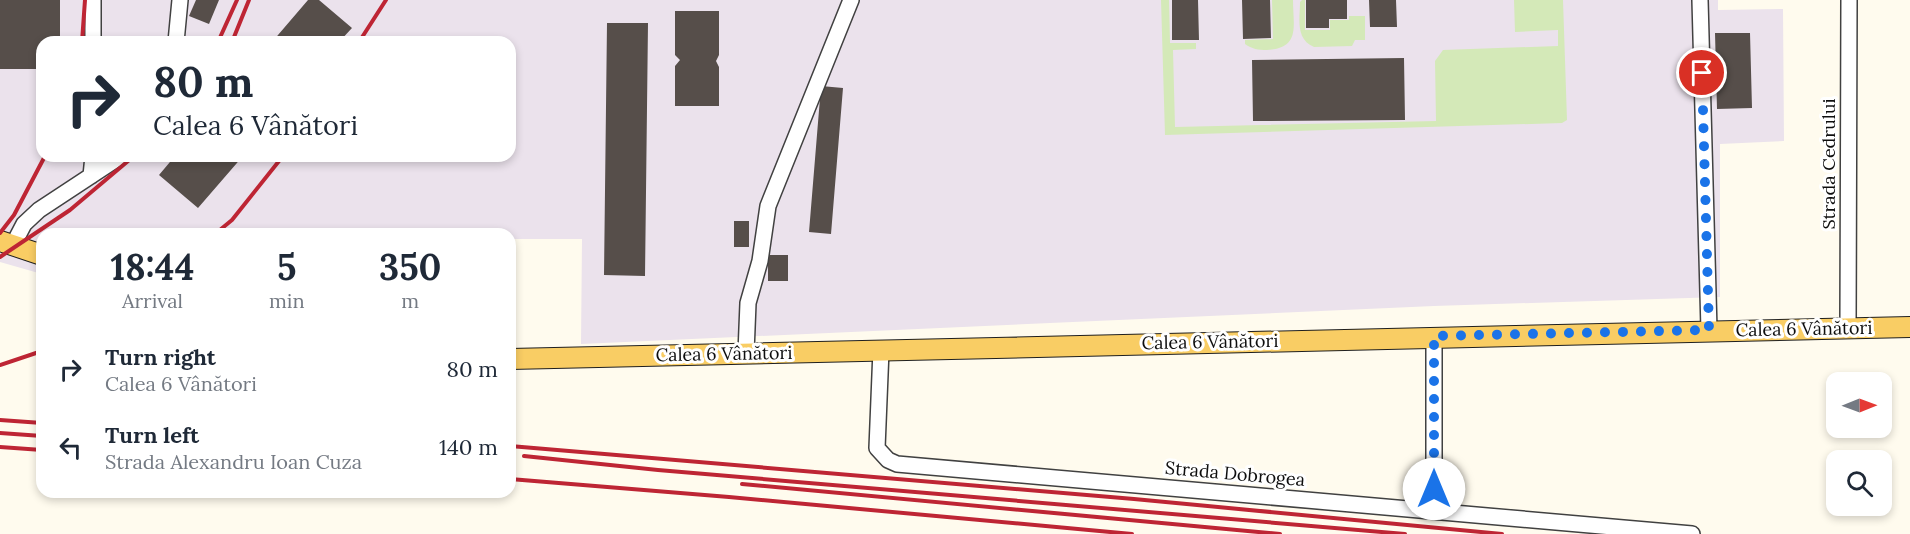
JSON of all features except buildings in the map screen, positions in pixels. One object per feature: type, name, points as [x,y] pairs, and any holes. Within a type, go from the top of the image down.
[{"type":"main road","points":[[6,243],[36,253]]},
{"type":"main road","name":"Calea 6 Vânători","points":[[516,359],[1434,336],[1910,327]]},
{"type":"street","points":[[93,0],[93,36]]},
{"type":"street","points":[[177,36],[180,0]]},
{"type":"street","points":[[746,353],[748,303],[760,261],[768,206],[851,0]]},
{"type":"street","points":[[1700,0],[1709,330]]},
{"type":"street","name":"Strada Cedrului","points":[[1848,328],[1849,0]]},
{"type":"street","points":[[92,176],[93,162]]},
{"type":"street","points":[[6,243],[29,218],[112,162]]},
{"type":"street","points":[[1434,336],[1434,511]]},
{"type":"street","name":"Strada Dobrogea","points":[[880,350],[877,448],[888,460],[897,464],[1692,534]]},
{"type":"shaded area","points":[[0,0],[1718,0],[1718,10],[1783,9],[1784,141],[1720,144],[1720,297],[1434,306],[581,344],[582,239],[516,239],[516,228],[36,228],[36,272],[0,262]]},
{"type":"green space","points":[[1161,0],[1169,0],[1170,43],[1196,43],[1196,49],[1173,50],[1175,127],[1436,121],[1435,61],[1443,50],[1558,46],[1558,30],[1515,32],[1514,0],[1563,0],[1567,120],[1562,123],[1165,135]]},
{"type":"green space","points":[[1272,0],[1293,0],[1293,34],[1285,45],[1278,48],[1264,50],[1250,47],[1245,44],[1245,40],[1273,39]]},
{"type":"green space","points":[[1302,0],[1305,0],[1305,30],[1330,30],[1330,20],[1349,20],[1349,16],[1365,16],[1365,40],[1355,40],[1352,46],[1314,47],[1301,34],[1299,22]]},
{"type":"railway","points":[[82,36],[85,0]]},
{"type":"railway","points":[[221,36],[237,0]]},
{"type":"railway","points":[[234,36],[249,0]]},
{"type":"railway","points":[[363,36],[386,0]]},
{"type":"railway","points":[[0,233],[14,215],[42,162]]},
{"type":"railway","points":[[43,228],[70,210],[127,162]]},
{"type":"railway","points":[[222,228],[232,220],[278,162]]},
{"type":"railway","points":[[0,257],[36,233]]},
{"type":"railway","points":[[0,365],[36,353]]},
{"type":"railway","points":[[0,420],[36,423]]},
{"type":"railway","points":[[0,433],[36,436]]},
{"type":"railway","points":[[0,447],[36,450]]},
{"type":"railway","points":[[516,447],[1134,499],[1502,534]]},
{"type":"railway","points":[[524,456],[658,470],[1405,534]]},
{"type":"railway","points":[[516,479],[1132,534]]},
{"type":"railway","points":[[742,484],[1280,534]]},
{"type":"route","points":[[1434,489],[1434,336],[1709,330],[1702,73]]}]
